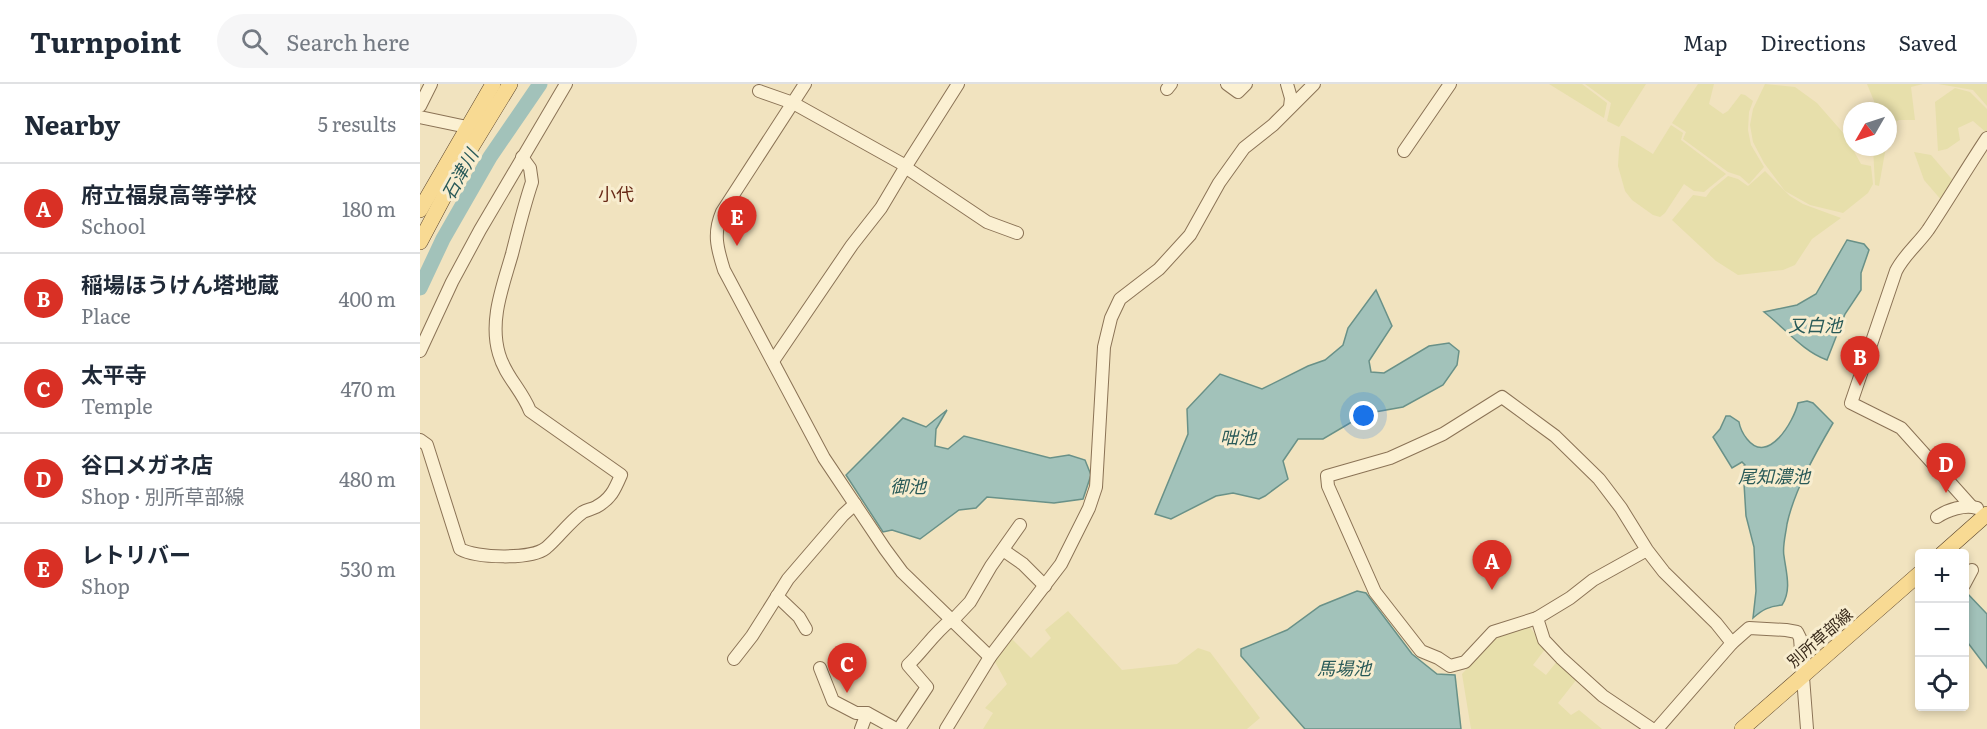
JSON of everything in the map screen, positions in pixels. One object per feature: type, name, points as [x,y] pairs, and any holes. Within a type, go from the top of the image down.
[{"type":"main road","points":[[420,210],[493,84]]},
{"type":"main road","points":[[420,242],[463,162],[510,84]]},
{"type":"main road","points":[[1947,549],[1987,513]]},
{"type":"main road","name":"別所草部線","points":[[1742,729],[1915,582]]},
{"type":"street","points":[[420,106],[431,84]]},
{"type":"street","points":[[420,351],[467,254],[566,84]]},
{"type":"street","points":[[805,84],[722,212],[717,224],[716,241],[724,270],[824,458],[855,504],[902,572],[990,657]]},
{"type":"street","points":[[773,361],[852,245],[881,208],[958,84]]},
{"type":"street","points":[[1227,84],[1239,92],[1246,84]]},
{"type":"street","points":[[1287,84],[1291,98],[1290,107]]},
{"type":"street","points":[[1292,84],[1311,88]]},
{"type":"street","points":[[1404,151],[1450,84]]},
{"type":"street","points":[[946,729],[990,657],[1045,586],[1066,554],[1089,508],[1096,487],[1104,347],[1111,318],[1120,299],[1159,269],[1190,235],[1219,183],[1244,148],[1273,125],[1311,88]]},
{"type":"street","points":[[759,92],[793,103],[905,166],[987,222],[1017,233]]},
{"type":"street","points":[[420,117],[467,127]]},
{"type":"street","points":[[1987,138],[1955,190],[1896,271],[1851,403],[1901,428],[1971,506],[1987,513]]},
{"type":"street","points":[[420,440],[428,445],[460,549],[469,554],[509,556],[544,550],[583,512],[597,506],[612,495],[621,475],[530,411],[524,396],[507,374],[500,356],[496,339],[497,306],[532,182],[530,168],[522,158]]},
{"type":"street","points":[[1647,550],[1593,580],[1570,598],[1537,618],[1493,632],[1465,662],[1450,666],[1421,651],[1370,582],[1328,486],[1327,476],[1390,458],[1443,434],[1502,397],[1555,436],[1599,479],[1664,572],[1716,623],[1732,643]]},
{"type":"street","points":[[734,659],[788,579],[855,504]]},
{"type":"street","points":[[1937,517],[1971,506]]},
{"type":"street","points":[[820,668],[833,701],[856,713],[867,713],[898,729],[927,687],[908,665],[923,651],[937,631],[970,602],[1020,525]]},
{"type":"street","points":[[1003,550],[1023,564],[1045,586]]},
{"type":"street","points":[[1969,576],[1972,570]]},
{"type":"street","points":[[777,596],[799,617],[806,629]]},
{"type":"street","points":[[1537,618],[1544,640],[1562,658],[1603,696],[1655,729],[1732,643],[1749,628],[1797,632],[1800,638],[1807,729]]},
{"type":"street","points":[[861,729],[867,713]]},
{"type":"shaded area","points":[[1549,84],[1582,84],[1607,103],[1604,118]]},
{"type":"shaded area","points":[[1585,84],[1646,84],[1619,127],[1607,121],[1611,103]]},
{"type":"shaded area","points":[[1698,84],[1714,84],[1709,104],[1723,114],[1741,94],[1753,101],[1749,112],[1748,130],[1751,145],[1764,167],[1749,184],[1740,176],[1728,172],[1683,139],[1686,132],[1672,123]]},
{"type":"shaded area","points":[[1765,84],[1795,87],[1817,103],[1843,133],[1843,156],[1857,156],[1861,164],[1871,166],[1873,184],[1868,193],[1843,213],[1810,205],[1785,191],[1764,163],[1753,142],[1750,125],[1753,109]]},
{"type":"shaded area","points":[[1867,84],[1923,84],[1911,87],[1915,120],[1897,121],[1897,102],[1874,101]]},
{"type":"shaded area","points":[[1938,84],[1987,84],[1987,106],[1973,90]]},
{"type":"shaded area","points":[[1955,88],[1970,92],[1987,109],[1987,133],[1973,121],[1958,128],[1960,140],[1947,149],[1938,151],[1935,102]]},
{"type":"shaded area","points":[[1671,125],[1683,133],[1681,140],[1726,174],[1704,192],[1694,191],[1684,184],[1660,217],[1653,215],[1632,200],[1625,191],[1618,166],[1619,150],[1621,136],[1624,136],[1653,154]]},
{"type":"shaded area","points":[[1914,152],[1931,155],[1956,184],[1943,202],[1924,180]]},
{"type":"shaded area","points":[[1873,156],[1884,156],[1879,186],[1875,185]]},
{"type":"shaded area","points":[[1765,171],[1790,196],[1803,204],[1841,218],[1812,239],[1795,265],[1783,270],[1738,275],[1716,261],[1672,220],[1693,195],[1706,197],[1728,176],[1748,186]]},
{"type":"shaded area","points":[[1068,611],[1122,670],[1177,664],[1198,648],[1210,652],[1260,718],[1247,729],[983,729],[993,713],[985,708],[1007,684],[994,660],[1012,639],[1031,658],[1051,638],[1045,630]]},
{"type":"shaded area","points":[[1528,625],[1546,648],[1533,665],[1546,675],[1558,660],[1577,679],[1558,703],[1571,715],[1579,710],[1602,729],[1471,729],[1462,674],[1496,637]]},
{"type":"water","name":"又白池","points":[[1847,240],[1864,244],[1869,250],[1861,273],[1861,290],[1845,314],[1827,360],[1802,345],[1764,312],[1797,305],[1816,294]]},
{"type":"water","name":"咄池","points":[[1376,290],[1392,326],[1369,361],[1371,372],[1384,373],[1429,346],[1449,343],[1459,351],[1457,365],[1443,385],[1403,407],[1375,412],[1323,439],[1298,439],[1283,461],[1288,479],[1259,499],[1233,493],[1216,496],[1171,519],[1155,514],[1188,434],[1187,409],[1220,374],[1262,389],[1325,360],[1343,345],[1348,328]]},
{"type":"water","name":"尾知濃池","points":[[1807,401],[1813,403],[1833,423],[1806,472],[1790,511],[1783,548],[1788,581],[1785,599],[1782,605],[1766,609],[1753,618],[1756,591],[1754,547],[1746,516],[1743,467],[1745,465],[1742,462],[1732,468],[1713,437],[1726,416],[1730,416],[1739,422],[1744,435],[1755,446],[1763,447],[1771,444],[1786,429],[1798,403]]},
{"type":"water","name":"御池","points":[[947,410],[936,429],[935,446],[948,449],[964,436],[1050,458],[1069,455],[1085,460],[1091,475],[1083,499],[1054,503],[987,497],[976,508],[959,510],[920,539],[892,530],[883,532],[846,475],[903,418],[926,427]]},
{"type":"water","name":"馬場池","points":[[1357,591],[1366,593],[1412,654],[1437,674],[1455,675],[1461,729],[1305,729],[1241,656],[1241,649],[1287,630],[1320,606]]},
{"type":"water","points":[[1969,595],[1987,614],[1987,668],[1969,644]]},
{"type":"waterway","name":"石津川","points":[[420,288],[443,239],[490,157],[540,84]]},
{"type":"place","name":"レトリバー","points":[[737,246]]},
{"type":"place","name":"稲場ほうけん塔地蔵","points":[[1860,386]]},
{"type":"place","name":"谷口メガネ店","points":[[1946,493]]},
{"type":"place","name":"府立福泉高等学校","points":[[1492,590]]},
{"type":"place","name":"太平寺","points":[[847,693]]},
{"type":"district","name":"小代","points":[[616,193]]}]
